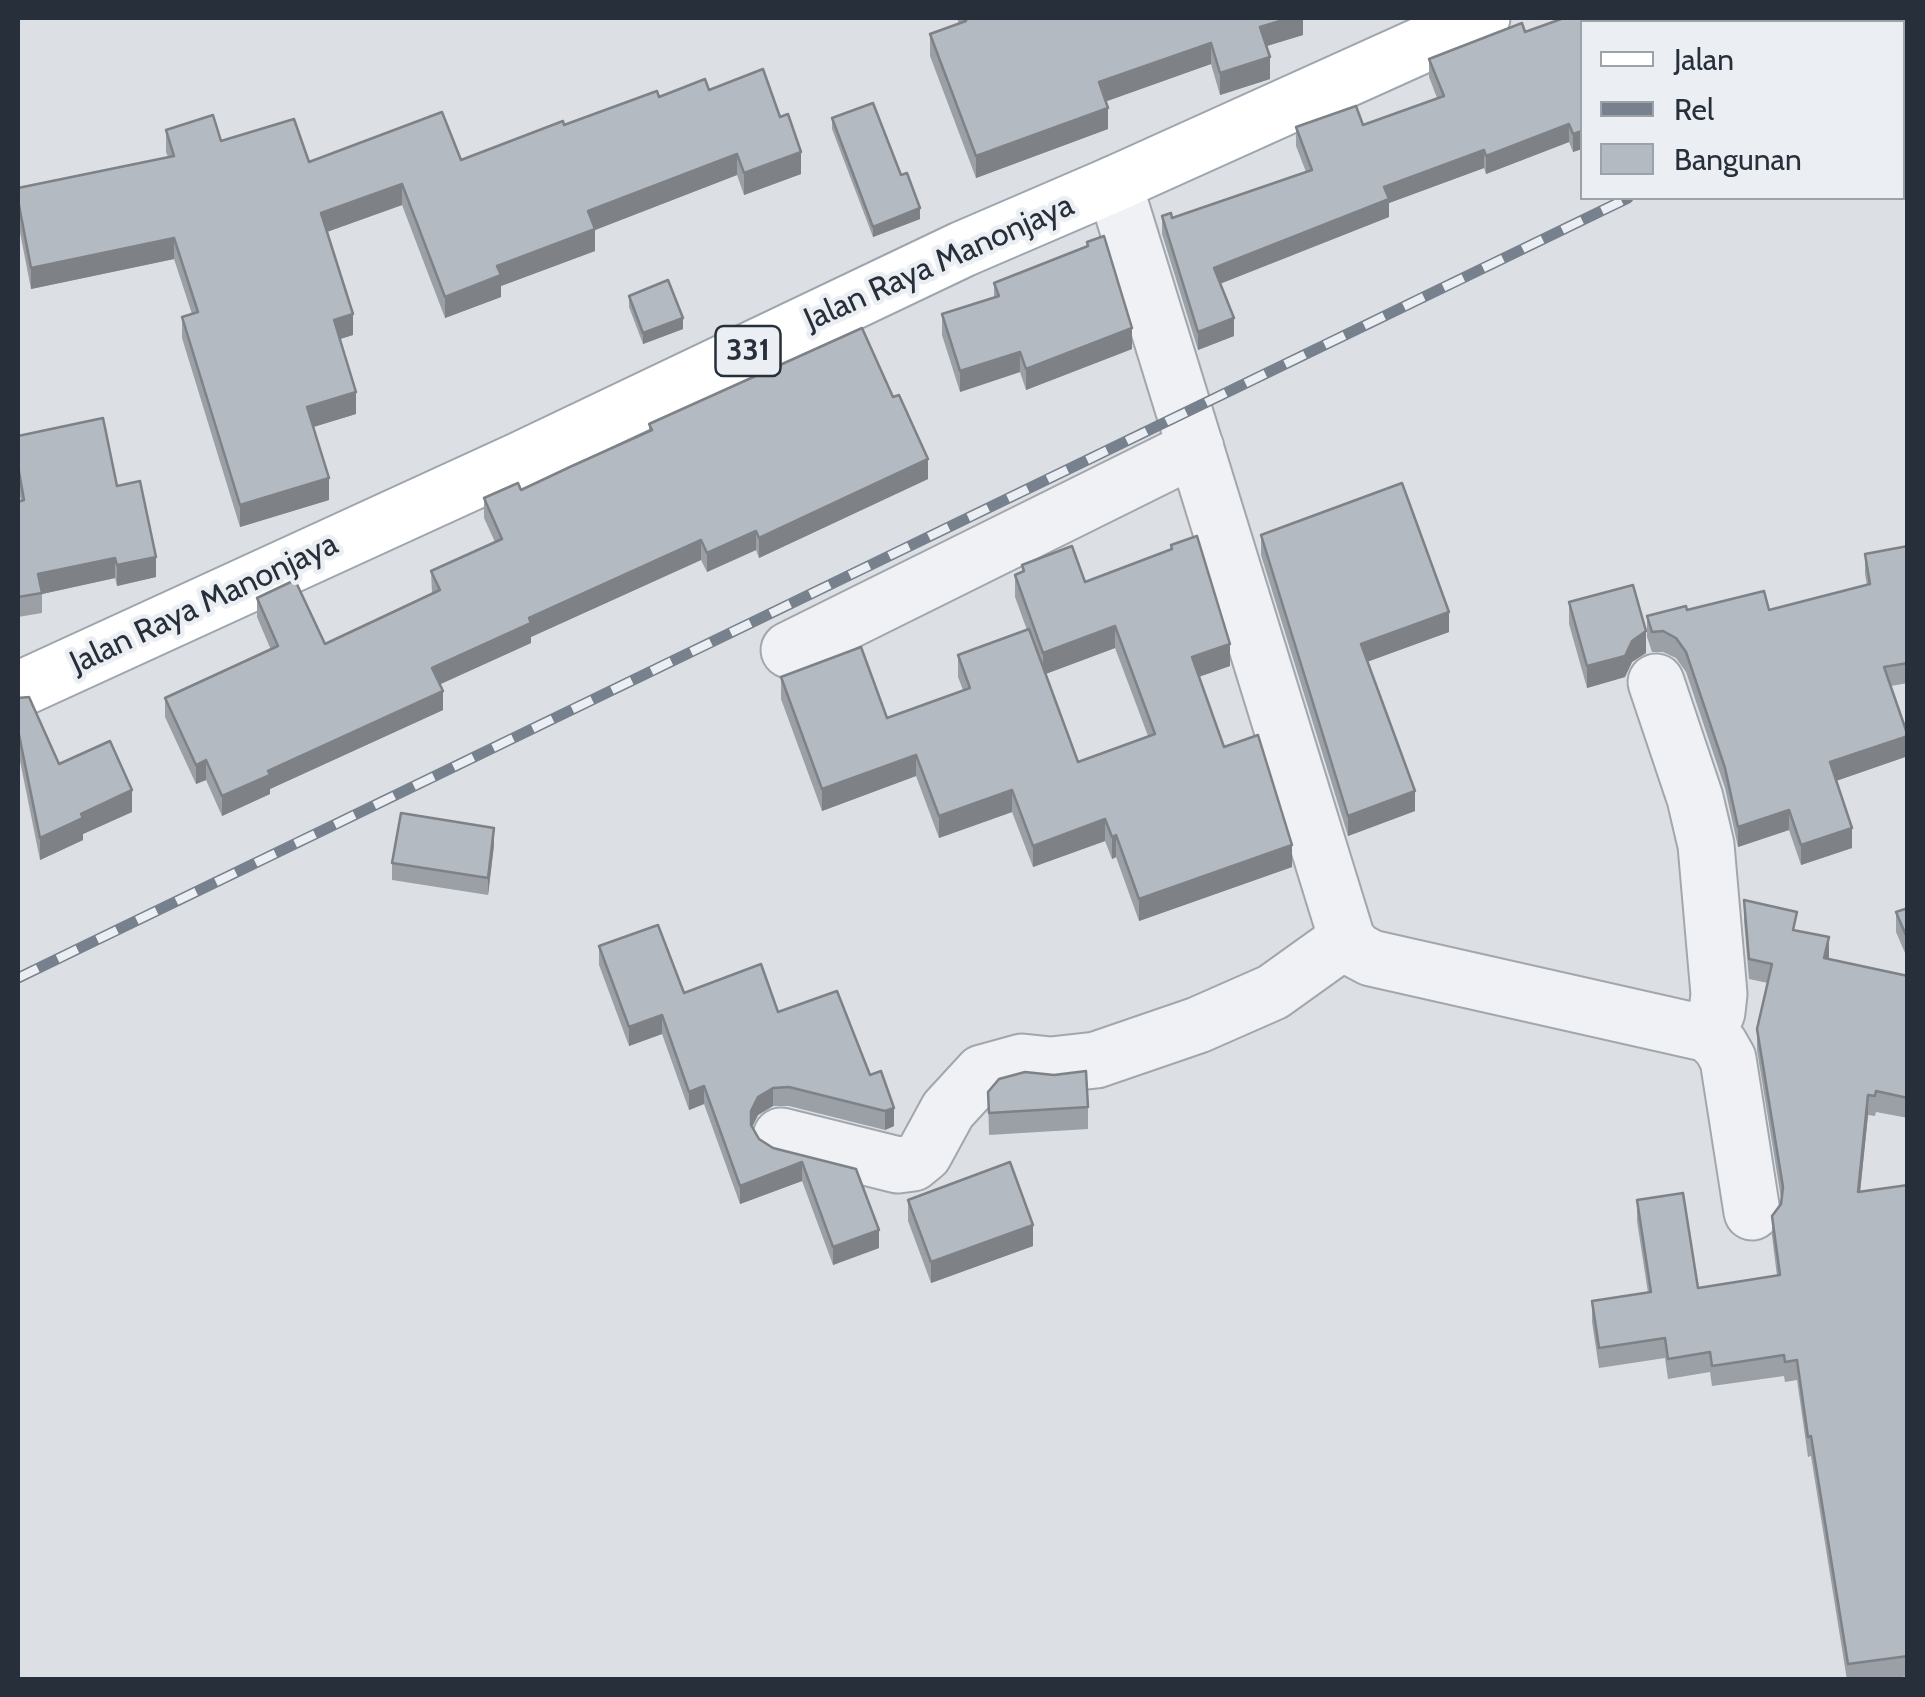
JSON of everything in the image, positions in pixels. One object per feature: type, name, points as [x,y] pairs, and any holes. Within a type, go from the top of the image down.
[{"type":"main road","name":"Jalan Raya Manonjaya","points":[[18,690],[1458,22]]},
{"type":"street","points":[[1114,184],[1348,939],[1356,950],[1371,958],[1708,1034],[1728,1059],[1752,1212]]},
{"type":"street","points":[[789,650],[1196,448]]},
{"type":"street","points":[[1656,682],[1695,798],[1706,846],[1719,994],[1708,1034]]},
{"type":"street","points":[[781,1136],[898,1165],[912,1163],[924,1154],[948,1110],[982,1073],[1022,1062],[1096,1060],[1198,1025],[1273,992],[1348,939]]},
{"type":"building","points":[[965,18],[1290,18],[1260,27],[1270,57],[1220,73],[1211,43],[1099,82],[1108,108],[976,156],[930,34],[966,21]]},
{"type":"building","points":[[1564,18],[1587,18],[1580,20],[1580,132],[1573,134],[1569,124],[1486,156],[1484,150],[1384,187],[1389,199],[1214,268],[1234,318],[1198,332],[1162,216],[1171,213],[1172,218],[1312,170],[1296,127],[1356,106],[1363,125],[1444,96],[1429,59],[1522,23],[1525,32]]},
{"type":"building","points":[[1597,18],[1834,18],[1827,20],[1591,20]]},
{"type":"building","points":[[763,69],[780,117],[788,114],[801,152],[744,173],[737,154],[588,211],[595,229],[497,266],[501,275],[445,297],[402,184],[321,213],[353,314],[334,320],[356,392],[307,407],[329,478],[240,505],[182,317],[198,312],[174,238],[31,268],[18,188],[174,156],[166,130],[213,115],[221,141],[294,119],[309,162],[442,112],[461,160],[657,91],[659,97],[705,79],[709,90]]},
{"type":"building","points":[[873,103],[901,175],[907,173],[920,208],[873,227],[832,118]]},
{"type":"building","points":[[1104,236],[1132,328],[1026,369],[1020,352],[960,371],[942,314],[999,296],[994,283]]},
{"type":"building","points":[[668,280],[683,318],[643,333],[629,296]]},
{"type":"building","points":[[862,328],[893,397],[899,395],[928,459],[759,538],[756,531],[707,553],[701,540],[529,618],[531,623],[432,668],[443,691],[222,796],[206,760],[196,765],[165,698],[278,646],[257,598],[295,580],[325,644],[440,590],[431,571],[502,539],[484,498],[518,483],[521,490],[652,430],[649,424]]},
{"type":"building","points":[[103,418],[117,486],[140,481],[156,557],[117,565],[115,558],[38,574],[42,593],[18,597],[18,502],[24,500],[18,436]]},
{"type":"building","points":[[1402,483],[1449,612],[1361,644],[1415,791],[1348,816],[1261,535]]},
{"type":"building","points":[[1197,536],[1230,644],[1192,657],[1224,747],[1258,735],[1292,845],[1139,899],[1116,835],[1112,837],[1105,819],[1033,846],[1012,790],[939,816],[916,755],[822,789],[781,677],[861,647],[887,718],[970,688],[958,655],[1029,629],[1078,762],[1155,734],[1115,626],[1043,653],[1015,575],[1024,571],[1022,565],[1072,546],[1085,582]]},
{"type":"building","points":[[1908,546],[1908,663],[1884,667],[1908,736],[1830,762],[1852,828],[1801,845],[1789,810],[1738,827],[1725,768],[1686,652],[1676,638],[1663,631],[1652,632],[1647,616],[1764,591],[1769,610],[1870,584],[1865,554]]},
{"type":"building","points":[[1633,585],[1646,631],[1632,641],[1625,656],[1587,666],[1569,602]]},
{"type":"building","points":[[29,697],[59,764],[110,741],[132,790],[40,838],[18,730],[18,698]]},
{"type":"building","points":[[401,813],[494,828],[488,878],[392,863]]},
{"type":"building","points":[[1744,900],[1797,912],[1793,930],[1829,937],[1824,958],[1908,976],[1908,1098],[1876,1091],[1875,1096],[1868,1095],[1858,1192],[1908,1185],[1908,1656],[1848,1664],[1797,1360],[1785,1362],[1784,1355],[1712,1366],[1710,1352],[1668,1359],[1665,1338],[1599,1348],[1592,1301],[1651,1292],[1637,1200],[1683,1193],[1698,1288],[1780,1275],[1772,1216],[1781,1204],[1783,1187],[1757,1029],[1772,964],[1749,959]]},
{"type":"building","points":[[1908,908],[1908,940],[1896,912]]},
{"type":"building","points":[[658,925],[684,993],[761,964],[778,1012],[837,991],[870,1075],[881,1071],[894,1108],[885,1111],[789,1087],[773,1088],[758,1097],[751,1111],[751,1125],[759,1139],[773,1148],[856,1169],[879,1230],[833,1247],[802,1162],[740,1186],[704,1086],[689,1092],[662,1015],[629,1027],[599,946]]},
{"type":"building","points":[[1086,1071],[1088,1107],[989,1113],[988,1092],[999,1079],[1025,1072],[1054,1075]]},
{"type":"building","points":[[1010,1162],[1033,1225],[931,1262],[908,1200]]},
{"type":"railway","points":[[18,978],[1624,200]]}]
